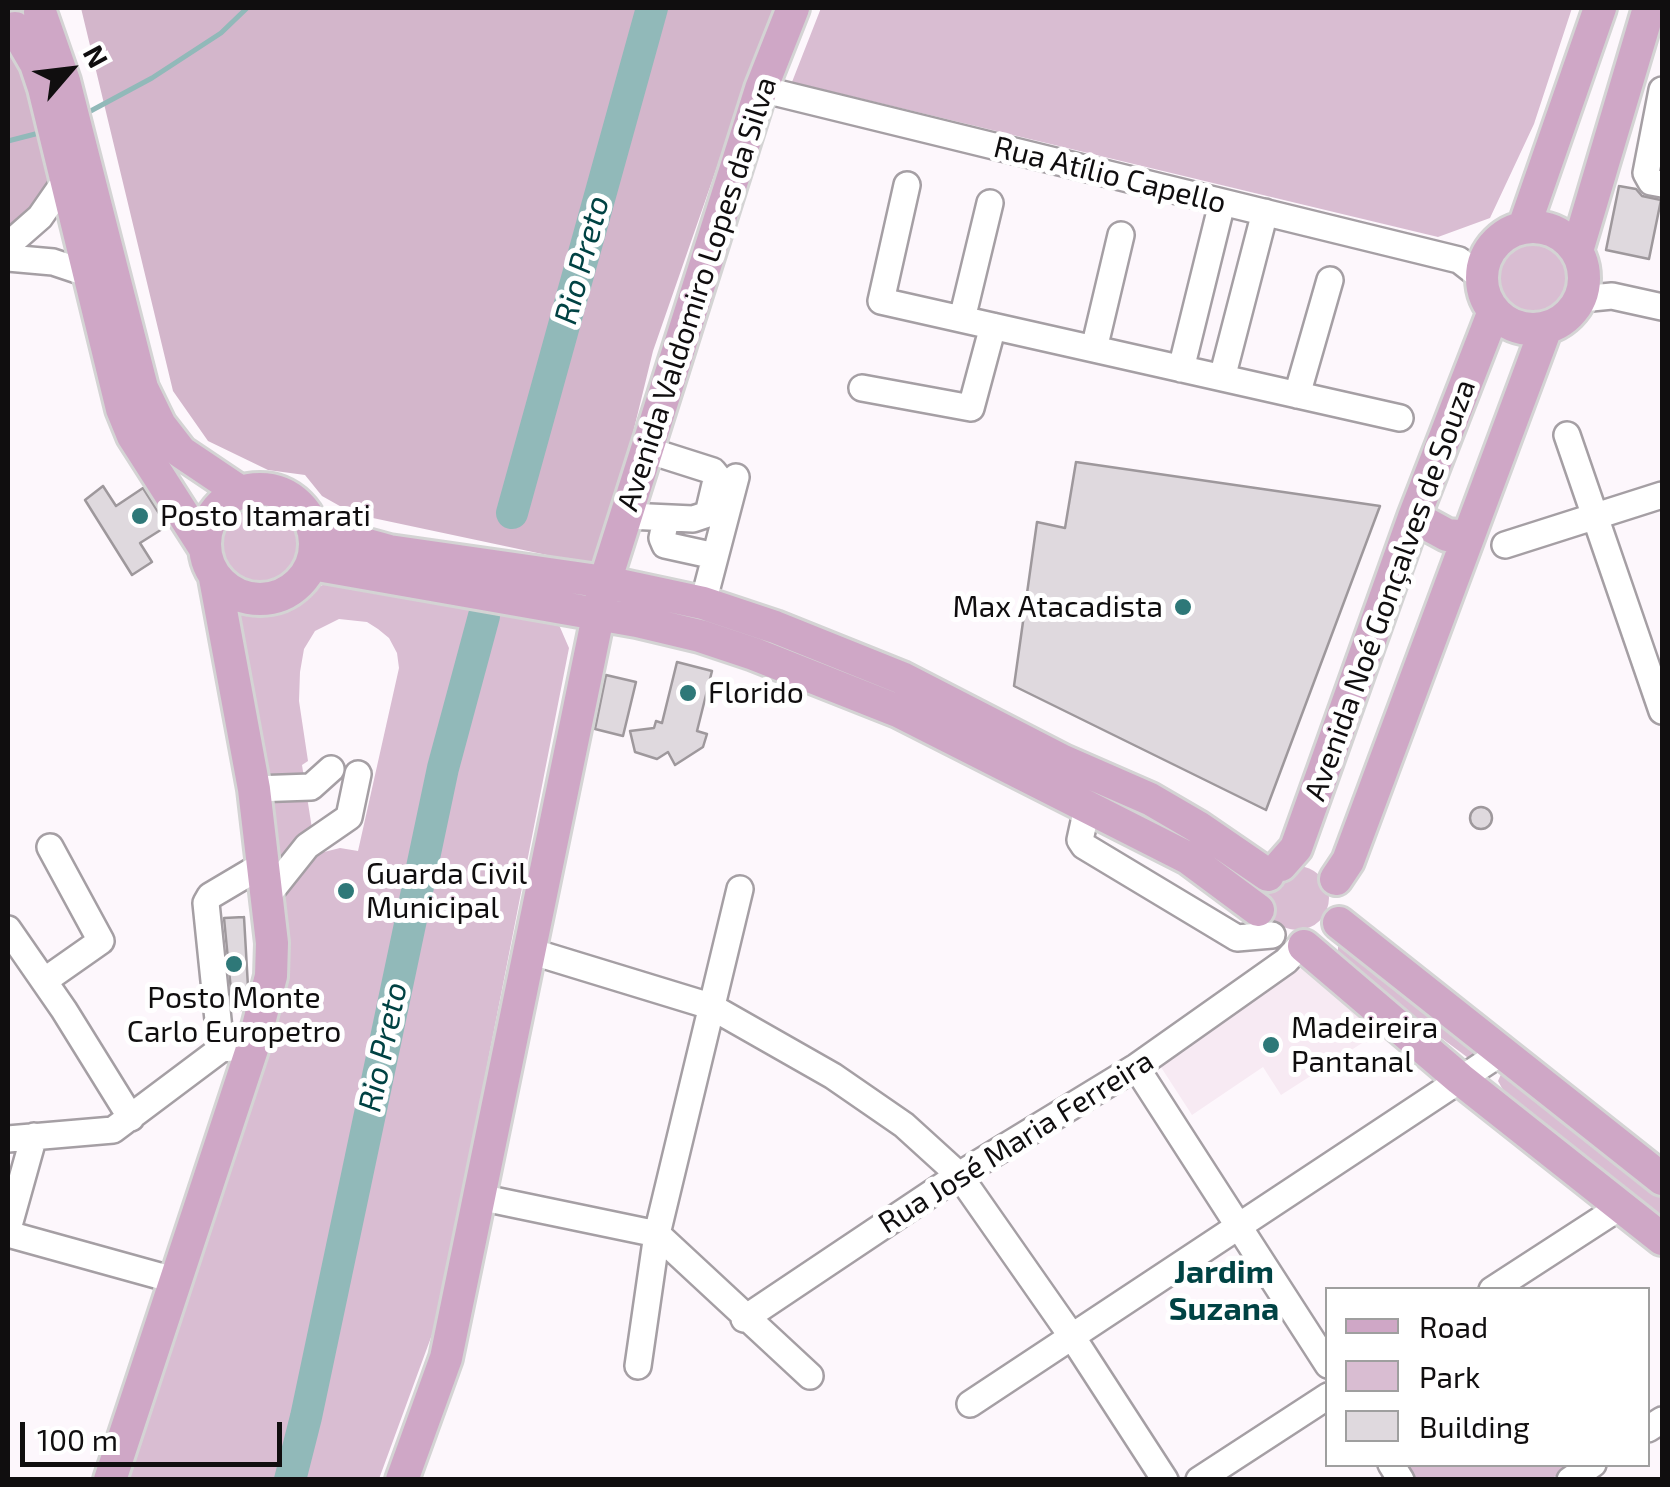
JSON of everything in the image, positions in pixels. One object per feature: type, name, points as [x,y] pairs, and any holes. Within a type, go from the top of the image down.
[{"type":"main road","name":"Avenida Valdomiro Lopes da Silva","points":[[402,1480],[446,1358],[602,598],[762,89],[793,8]]},
{"type":"main road","points":[[1524,227],[1600,8]]},
{"type":"main road","points":[[1589,281],[1563,236],[1544,227],[1508,232],[1476,265],[1494,311],[1509,324],[1527,329],[1560,322],[1589,281],[1649,8]]},
{"type":"main road","points":[[26,18],[54,85],[89,274],[132,436],[204,546]]},
{"type":"main road","points":[[69,163],[142,388],[160,425],[181,452],[240,491]]},
{"type":"main road","name":"Avenida Noé Gonçalves de Souza","points":[[1274,870],[1296,848],[1414,517],[1494,311]]},
{"type":"main road","name":"Avenida Noé Gonçalves de Souza","points":[[1336,879],[1348,860],[1546,328]]},
{"type":"main road","points":[[110,1480],[174,1280],[237,1047],[271,976],[272,943],[254,789],[215,578],[207,563],[207,524],[220,504],[240,491],[262,488],[285,494],[303,509],[314,530],[316,547],[312,564],[299,584],[279,596],[256,600],[234,593],[215,578]]},
{"type":"main road","points":[[1414,517],[1447,535],[1468,536]]},
{"type":"main road","points":[[314,530],[602,598],[766,659],[918,722],[1188,858],[1284,940],[1662,1240]]},
{"type":"main road","points":[[312,564],[602,598],[703,603],[776,627],[902,678],[1063,761],[1150,799],[1274,870]]},
{"type":"main road","points":[[766,659],[776,627]]},
{"type":"main road","points":[[918,722],[947,716],[984,720]]},
{"type":"main road","points":[[1010,769],[1048,773],[1063,761]]},
{"type":"main road","points":[[1295,860],[1314,862],[1336,879],[1344,904],[1339,923],[1322,940],[1284,940],[1259,890],[1274,870],[1295,860]]},
{"type":"main road","points":[[1339,923],[1662,1179]]},
{"type":"street","name":"Rua Atílio Capello","points":[[762,89],[1476,265]]},
{"type":"street","points":[[1662,90],[1646,173],[1651,182],[1662,184]]},
{"type":"street","points":[[8,245],[40,217],[69,163]]},
{"type":"street","points":[[906,185],[881,301],[1400,418]]},
{"type":"street","points":[[962,319],[990,202]]},
{"type":"street","points":[[1181,369],[1222,202]]},
{"type":"street","points":[[1222,378],[1264,212]]},
{"type":"street","points":[[1094,349],[1122,235]]},
{"type":"street","points":[[8,258],[52,262],[89,274]]},
{"type":"street","points":[[1297,395],[1330,280]]},
{"type":"street","points":[[1589,281],[1662,307]]},
{"type":"street","points":[[862,388],[970,408],[993,326]]},
{"type":"street","points":[[1567,435],[1655,668],[1662,711]]},
{"type":"street","points":[[626,516],[693,519],[708,514],[717,476],[713,471],[647,450]]},
{"type":"street","points":[[703,603],[736,477]]},
{"type":"street","points":[[1504,545],[1662,494]]},
{"type":"street","points":[[666,518],[662,538],[665,544],[715,556]]},
{"type":"street","points":[[254,789],[311,787],[331,769]]},
{"type":"street","points":[[8,1139],[114,1130],[237,1047],[206,903],[210,896],[266,879],[349,817],[358,774]]},
{"type":"street","points":[[44,981],[102,940],[50,847]]},
{"type":"street","points":[[638,1366],[656,1234],[740,888]]},
{"type":"street","points":[[8,929],[131,1118]]},
{"type":"street","name":"Rua José Maria Ferreira","points":[[744,1318],[958,1175],[1136,1067],[1284,940]]},
{"type":"street","points":[[530,951],[710,1006],[833,1076],[904,1125],[958,1175],[1073,1338],[1164,1480]]},
{"type":"street","points":[[970,1404],[1502,1052]]},
{"type":"street","points":[[1136,1067],[1325,1360]]},
{"type":"street","points":[[34,1136],[8,1232],[174,1280]]},
{"type":"street","points":[[479,1197],[656,1234],[810,1376]]},
{"type":"street","points":[[1497,1287],[1620,1206]]},
{"type":"street","points":[[1199,1480],[1325,1398]]},
{"type":"shaded area","points":[[81,8],[781,8],[726,141],[653,351],[608,535],[594,565],[354,514],[322,496],[305,475],[268,470],[208,441],[173,391]]},
{"type":"shaded area","points":[[8,43],[24,45],[54,172],[34,215],[8,235]]},
{"type":"shaded area","name":"Madeireira Pantanal","points":[[1309,963],[1384,1029],[1281,1095],[1263,1067],[1192,1115],[1157,1061]]},
{"type":"green space","points":[[821,8],[1572,8],[1534,124],[1490,218],[1438,237],[792,82]]},
{"type":"green space","points":[[1531,239],[1558,250],[1569,277],[1558,304],[1531,315],[1504,304],[1493,277],[1504,250]]},
{"type":"green space","points":[[254,503],[270,503],[293,515],[302,529],[302,563],[293,577],[270,589],[254,589],[238,582],[226,570],[219,554],[219,538],[226,522],[238,510]]},
{"type":"green space","points":[[335,580],[556,618],[569,648],[437,1321],[379,1479],[124,1480],[267,1026],[232,612],[276,613],[308,591]],"holes":[[[339,619],[367,622],[389,638],[399,668],[358,851],[340,848],[316,854],[302,765],[308,761],[299,701],[304,649],[315,631]]]},
{"type":"green space","points":[[1297,866],[1319,876],[1329,898],[1319,920],[1297,930],[1275,920],[1265,898],[1275,876]]},
{"type":"green space","points":[[1343,943],[1486,1049],[1475,1063],[1338,961],[1338,947]]},
{"type":"green space","points":[[1502,1072],[1662,1192],[1662,1217],[1503,1090],[1498,1081]]},
{"type":"green space","points":[[1402,1467],[1570,1467],[1551,1479],[1411,1480]]},
{"type":"building","points":[[1619,186],[1661,200],[1649,259],[1606,250]]},
{"type":"building","name":"Max Atacadista","points":[[1076,462],[1380,506],[1266,810],[1014,686],[1037,522],[1065,528]]},
{"type":"building","points":[[103,486],[116,506],[143,488],[167,526],[140,543],[152,562],[132,575],[85,500]]},
{"type":"building","points":[[677,662],[712,671],[697,731],[707,734],[703,747],[675,765],[668,752],[657,759],[635,752],[630,731],[654,728],[656,721],[662,723]]},
{"type":"building","points":[[606,675],[636,682],[623,736],[595,729]]},
{"type":"building","points":[[1481,807],[1489,810],[1489,826],[1481,829],[1473,826],[1470,818],[1473,810]]},
{"type":"building","name":"Posto Monte Carlo Europetro","points":[[244,917],[248,987],[241,1010],[233,1011],[224,918]]},
{"type":"waterway","points":[[85,114],[152,78],[221,33],[247,8]]},
{"type":"waterway","name":"Rio Preto","points":[[512,513],[652,8]]},
{"type":"waterway","points":[[8,141],[43,132]]},
{"type":"waterway","name":"Rio Preto","points":[[290,1480],[443,768],[484,616]]},
{"type":"place","name":"Posto Itamarati","points":[[140,516]]},
{"type":"place","name":"Max Atacadista","points":[[1183,607]]},
{"type":"place","name":"Florido","points":[[688,693]]},
{"type":"place","name":"Guarda Civil Municipal","points":[[346,891]]},
{"type":"place","name":"Posto Monte Carlo Europetro","points":[[234,964]]},
{"type":"place","name":"Madeireira Pantanal","points":[[1271,1045]]},
{"type":"district","name":"Jardim Suzana","points":[[1224,1290]]}]
